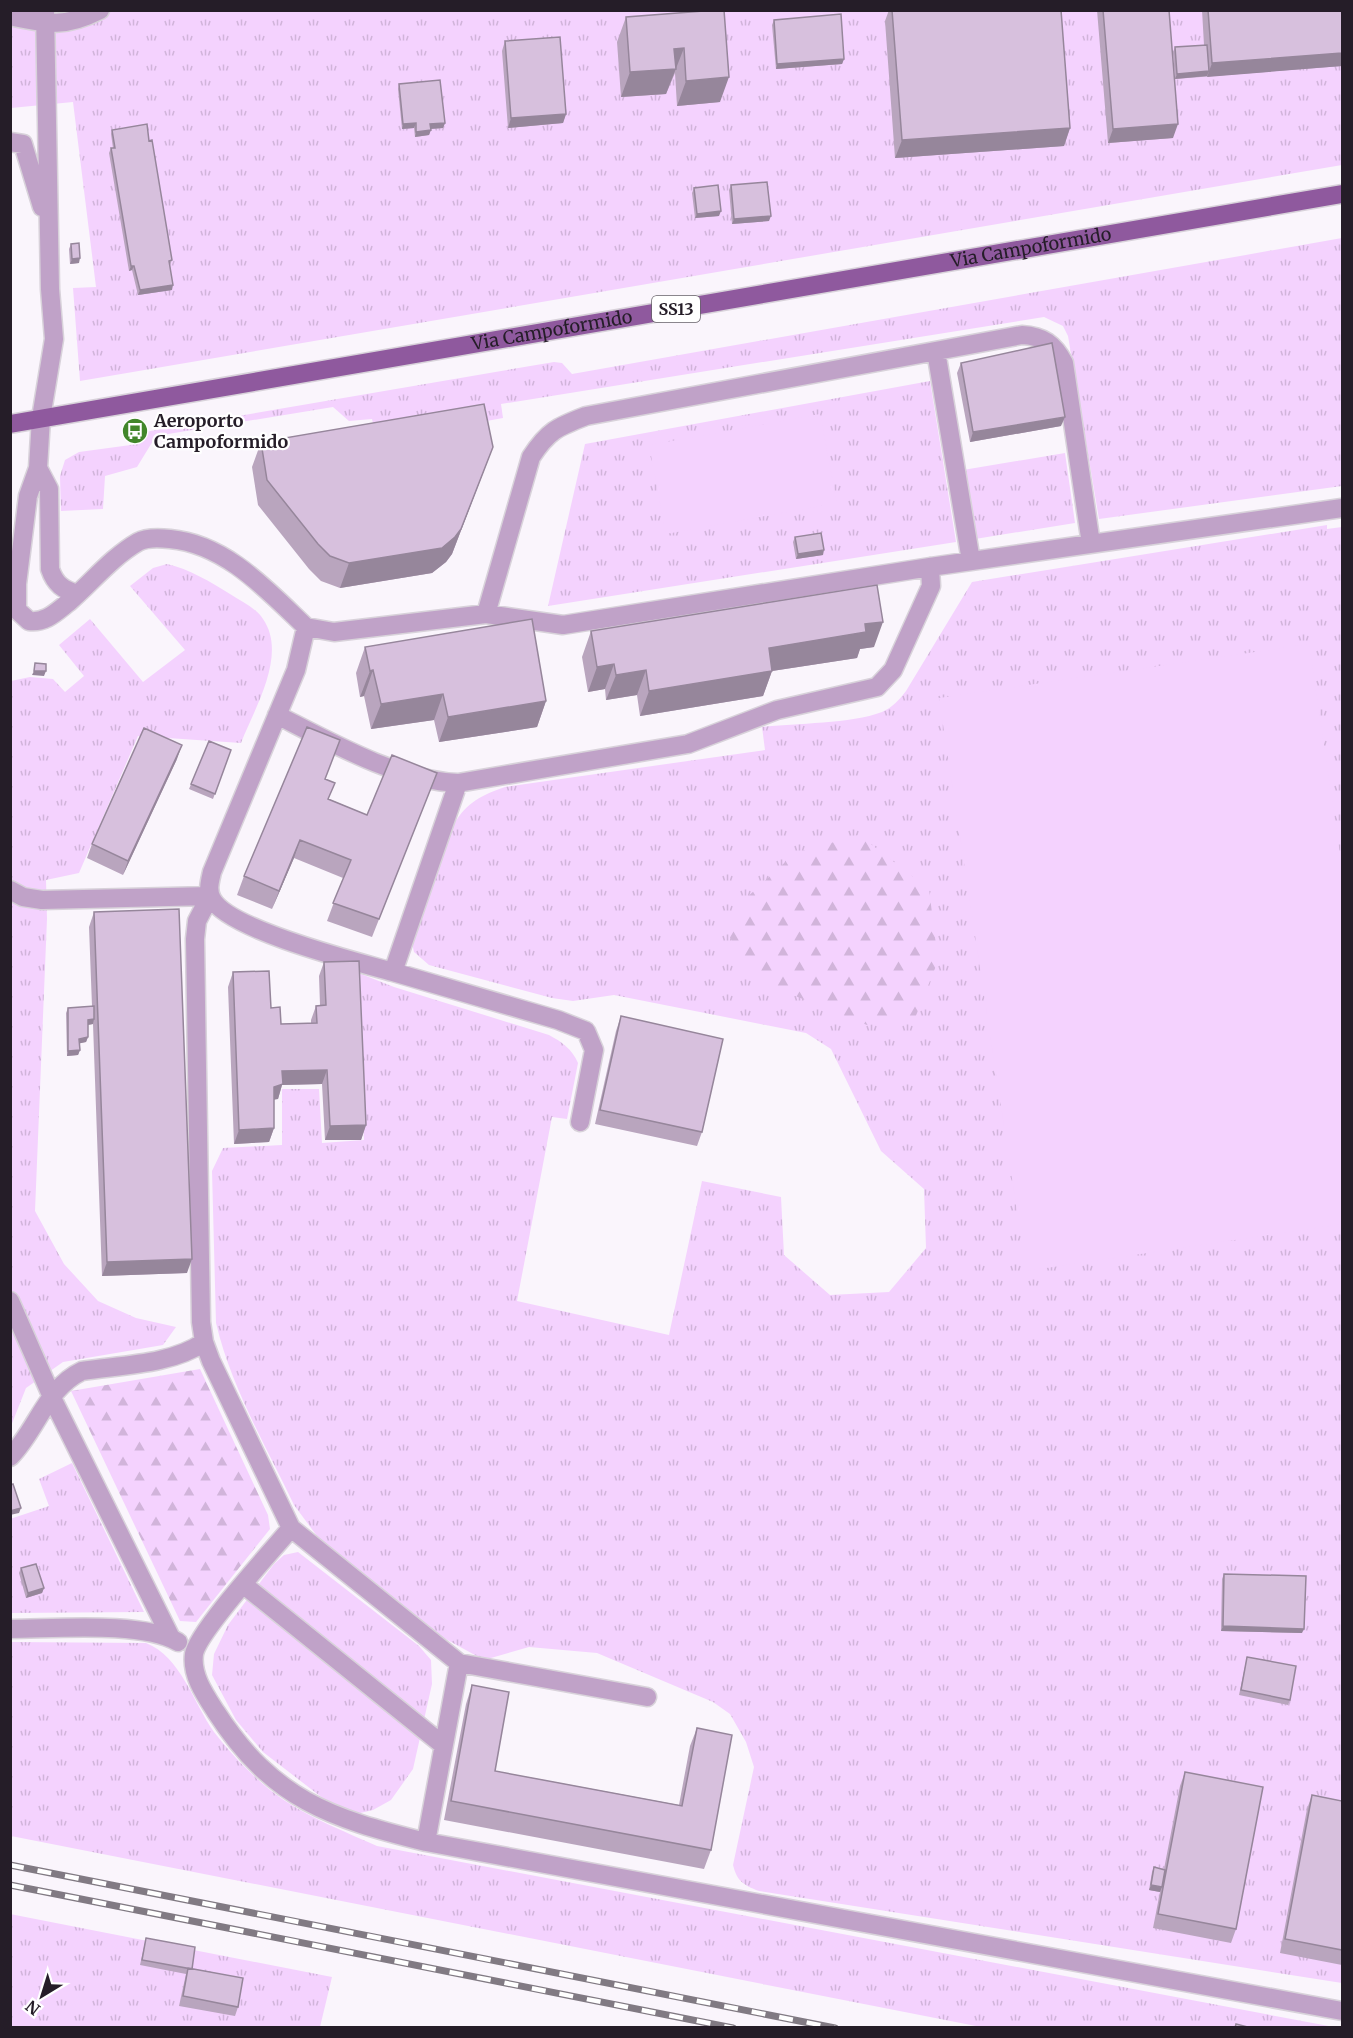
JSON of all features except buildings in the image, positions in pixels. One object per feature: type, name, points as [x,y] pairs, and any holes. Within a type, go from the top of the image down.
[{"type":"main road","name":"Via Campoformido","points":[[10,424],[1342,194]]},
{"type":"lane","points":[[10,16],[46,17],[76,22],[100,10]]},
{"type":"lane","points":[[46,17],[49,229],[54,339],[41,418],[38,468],[28,496],[16,593],[17,610],[29,621],[38,622],[46,619],[78,594],[119,555],[141,540],[190,541],[216,552],[264,587],[306,627],[334,632],[486,614],[563,625],[930,567],[1342,508]]},
{"type":"lane","points":[[10,142],[23,144],[49,229]]},
{"type":"lane","points":[[486,614],[531,457],[545,436],[564,424],[586,416],[1022,335],[1038,336],[1058,351],[1064,363],[1091,544]]},
{"type":"lane","points":[[936,351],[971,561]]},
{"type":"lane","points":[[38,468],[49,489],[50,569],[53,579],[60,587],[78,594]]},
{"type":"lane","points":[[277,715],[405,774],[441,782],[458,783],[688,744],[777,710],[877,687],[893,670],[932,586],[930,567]]},
{"type":"lane","points":[[306,627],[296,670],[212,872],[209,885],[210,896],[216,904],[231,915],[303,947],[558,1020],[586,1031],[594,1050],[580,1122]]},
{"type":"lane","points":[[393,972],[458,783]]},
{"type":"lane","points":[[10,890],[23,897],[42,900],[210,896]]},
{"type":"lane","points":[[210,896],[197,921],[195,939],[201,1322],[204,1342],[291,1528],[459,1663],[647,1697]]},
{"type":"lane","points":[[10,1301],[52,1395],[171,1638]]},
{"type":"lane","points":[[10,1457],[21,1446],[52,1395],[64,1382],[82,1371],[168,1358],[192,1351],[204,1342]]},
{"type":"lane","points":[[291,1528],[198,1641],[193,1670],[238,1745],[280,1785],[329,1814],[375,1830],[426,1842],[1342,2011]]},
{"type":"lane","points":[[244,1585],[443,1745]]},
{"type":"lane","points":[[10,1629],[153,1632],[171,1638],[194,1654]]},
{"type":"lane","points":[[426,1842],[459,1663]]},
{"type":"green space","points":[[11,11],[1342,11],[1342,165],[80,381],[73,288],[96,287],[73,102],[11,108]]},
{"type":"green space","points":[[1342,238],[1342,486],[1099,519],[1068,336],[1063,326],[1044,317],[501,404],[503,418],[377,441],[372,419],[349,421],[333,407],[156,436],[137,467],[105,476],[103,509],[61,511],[60,476],[65,460],[79,452],[138,444],[145,432],[554,362],[562,363],[572,374]]},
{"type":"green space","points":[[930,381],[956,542],[548,606],[585,444]]},
{"type":"green space","points":[[820,414],[837,503],[666,534],[649,445]]},
{"type":"green space","points":[[1065,453],[1075,523],[975,539],[963,470]]},
{"type":"green space","points":[[1327,525],[1327,529],[1342,527],[1342,1983],[753,1889],[739,1879],[733,1865],[754,1767],[746,1742],[730,1714],[713,1702],[597,1653],[529,1647],[484,1660],[442,1637],[320,1540],[294,1505],[250,1416],[223,1347],[216,1323],[212,1171],[223,1148],[282,1145],[282,1089],[319,1089],[322,1143],[364,1140],[356,972],[394,987],[549,1035],[566,1046],[578,1063],[567,1119],[552,1117],[517,1301],[669,1335],[702,1181],[781,1197],[784,1255],[830,1295],[889,1292],[926,1248],[924,1189],[881,1151],[831,1049],[806,1033],[614,995],[573,1001],[552,998],[429,965],[414,952],[412,943],[454,824],[464,810],[476,800],[505,787],[765,750],[762,727],[855,719],[882,712],[896,703],[906,691],[972,582]]},
{"type":"green space","points":[[167,564],[208,581],[256,611],[270,633],[272,649],[270,665],[266,682],[241,743],[138,736],[79,873],[46,880],[47,919],[35,1211],[64,1264],[98,1301],[136,1318],[176,1327],[163,1345],[63,1362],[26,1388],[11,1426],[11,681],[30,677],[53,679],[65,692],[84,676],[59,645],[90,619],[143,682],[185,650],[130,586],[153,568]]},
{"type":"green space","points":[[1309,644],[1342,868],[1342,1224],[1026,1271],[939,698]]},
{"type":"green space","points":[[859,835],[929,889],[938,961],[915,1018],[867,1025],[756,980],[729,936],[743,901],[795,853]]},
{"type":"green space","points":[[200,1369],[268,1515],[270,1529],[196,1622],[180,1621],[71,1391]]},
{"type":"green space","points":[[72,1463],[144,1612],[11,1613],[10,1519],[49,1506],[39,1479]]},
{"type":"green space","points":[[298,1552],[419,1646],[431,1660],[432,1684],[413,1769],[391,1800],[373,1810],[356,1814],[333,1806],[263,1752],[236,1720],[212,1675],[214,1654],[228,1625],[274,1564],[284,1555]]},
{"type":"green space","points":[[10,1642],[146,1643],[158,1650],[177,1669],[214,1732],[236,1758],[265,1786],[310,1816],[377,1846],[1334,2027],[981,2027],[11,1836]]},
{"type":"green space","points":[[10,1914],[332,1977],[320,2027],[11,2027]]},
{"type":"railway","points":[[10,1865],[835,2028]]},
{"type":"railway","points":[[10,1885],[733,2028]]},
{"type":"place","name":"Aeroporto Campoformido","points":[[135,431]]}]
